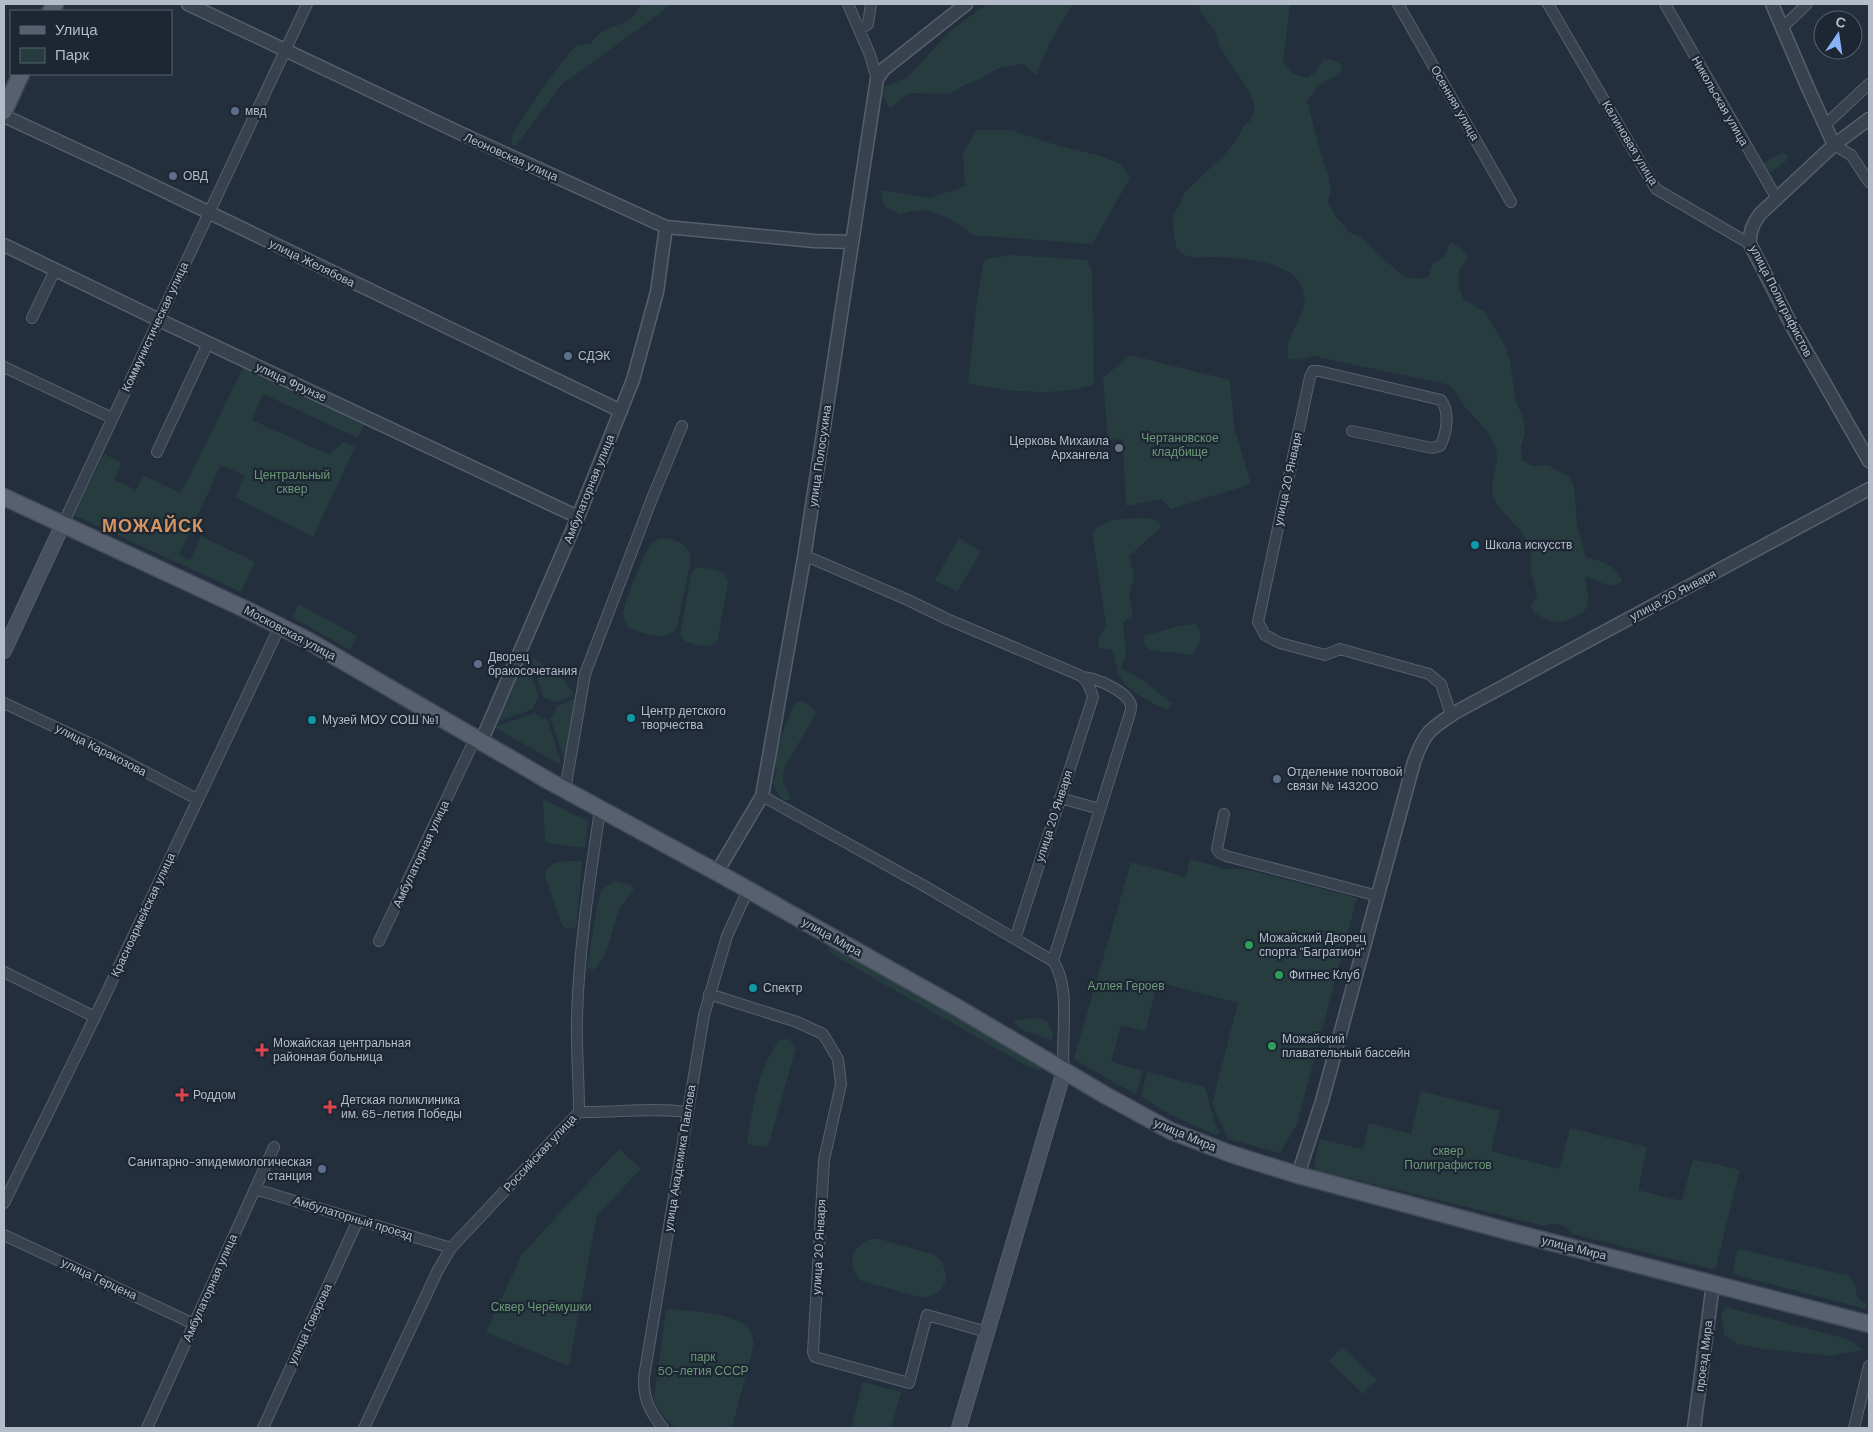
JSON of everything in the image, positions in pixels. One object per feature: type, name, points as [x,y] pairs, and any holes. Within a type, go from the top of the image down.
[{"type":"main road","points":[[4,110],[21,75]]},
{"type":"main road","name":"Московская улица","points":[[4,497],[280,626],[565,790]]},
{"type":"main road","name":"Коммунистическая улица","points":[[4,651],[63,524]]},
{"type":"main road","name":"улица Мира","points":[[565,790],[717,872],[1171,1131],[1231,1154],[1298,1175],[1869,1324]]},
{"type":"main road","points":[[959,1428],[1064,1071]]},
{"type":"street","name":"Леоновская улица","points":[[188,4],[462,134],[666,226],[814,241],[852,242]]},
{"type":"street","name":"Коммунистическая улица","points":[[63,524],[307,4]]},
{"type":"street","name":"улица Полосухина","points":[[717,872],[762,796],[804,558],[877,79],[873,64],[848,4]]},
{"type":"street","points":[[859,30],[868,24],[871,4]]},
{"type":"street","points":[[877,79],[884,69],[966,4]]},
{"type":"street","name":"Осенняя улица","points":[[1398,4],[1511,202]]},
{"type":"street","name":"Калиновая улица","points":[[1548,4],[1656,189],[1750,244]]},
{"type":"street","name":"Никольская улица","points":[[1664,4],[1776,198]]},
{"type":"street","points":[[1772,4],[1834,145],[1851,155],[1869,182]]},
{"type":"street","points":[[1782,28],[1807,4]]},
{"type":"street","points":[[1825,125],[1869,84]]},
{"type":"street","name":"улица Желябова","points":[[4,116],[621,411]]},
{"type":"street","name":"улица Полиграфистов","points":[[1869,119],[1834,145],[1756,219],[1750,231],[1750,244],[1793,328],[1869,461]]},
{"type":"street","name":"Амбулаторная улица","points":[[379,941],[478,741],[578,517],[621,411],[633,380],[657,292],[666,226]]},
{"type":"street","name":"улица Фрунзе","points":[[4,245],[208,344],[578,517]]},
{"type":"street","points":[[32,318],[56,270]]},
{"type":"street","points":[[157,452],[208,344]]},
{"type":"street","points":[[4,367],[112,418]]},
{"type":"street","name":"улица 20 Января","points":[[1352,431],[1432,448],[1440,446],[1447,427],[1443,403],[1441,400],[1313,371],[1300,418],[1258,622],[1265,635],[1280,643],[1325,655],[1340,649],[1429,674],[1441,684],[1451,715]]},
{"type":"street","points":[[565,790],[585,674],[653,496],[682,426]]},
{"type":"street","name":"улица 20 Января","points":[[1298,1175],[1322,1101],[1420,746],[1433,727],[1451,715],[1869,489]]},
{"type":"street","points":[[804,558],[813,559],[1018,650],[1083,677],[1089,677],[1107,684],[1125,697],[1131,705],[1053,961]]},
{"type":"street","name":"Красноармейская улица","points":[[4,1203],[95,1017],[280,626]]},
{"type":"street","name":"улица 20 Января","points":[[1015,939],[1093,697],[1083,677]]},
{"type":"street","name":"улица Каракозова","points":[[4,703],[104,750],[197,799]]},
{"type":"street","points":[[762,796],[926,887],[1053,961],[1060,976],[1064,1000],[1062,1055],[1064,1071]]},
{"type":"street","points":[[1060,798],[1100,809]]},
{"type":"street","name":"Российская улица","points":[[364,1428],[438,1270],[451,1248],[579,1112],[577,1016],[579,978],[592,853],[600,810]]},
{"type":"street","points":[[1224,814],[1217,849],[1220,853],[1378,896]]},
{"type":"street","name":"улица Академика Павлова","points":[[663,1428],[645,1401],[643,1390],[644,1377],[704,1015],[727,936],[748,890]]},
{"type":"street","points":[[4,972],[95,1017]]},
{"type":"street","name":"улица 20 Января","points":[[709,994],[797,1022],[822,1034],[838,1059],[841,1084],[824,1160],[813,1352],[815,1357],[909,1383],[928,1315],[987,1332]]},
{"type":"street","points":[[579,1112],[599,1113],[667,1109],[688,1112]]},
{"type":"street","name":"Амбулаторная улица","points":[[147,1428],[274,1147]]},
{"type":"street","name":"Амбулаторный проезд","points":[[255,1189],[451,1248]]},
{"type":"street","name":"улица Говорова","points":[[263,1428],[358,1220]]},
{"type":"street","name":"улица Герцена","points":[[4,1235],[194,1324]]},
{"type":"street","name":"проезд Мира","points":[[1694,1428],[1713,1284]]},
{"type":"street","points":[[1854,1428],[1869,1366]]},
{"type":"green space","points":[[642,4],[672,4],[561,85],[516,145],[512,146],[512,138],[515,131],[531,105],[571,51],[578,45],[591,43],[605,30],[629,20]]},
{"type":"green space","points":[[987,4],[1073,4],[1050,42],[1036,75],[1023,64],[998,68],[979,80],[966,84],[950,94],[910,93],[890,108],[881,95],[885,86],[908,77],[950,31]]},
{"type":"green space","points":[[1199,4],[1288,4],[1290,5],[1283,61],[1293,74],[1307,78],[1315,72],[1323,60],[1330,59],[1339,62],[1342,70],[1315,90],[1307,101],[1328,174],[1331,190],[1328,201],[1334,214],[1349,232],[1361,237],[1376,253],[1405,277],[1418,279],[1428,277],[1433,264],[1445,256],[1450,242],[1462,249],[1468,257],[1459,271],[1459,288],[1464,300],[1485,312],[1506,348],[1510,361],[1516,402],[1524,420],[1525,434],[1521,446],[1522,460],[1532,466],[1548,465],[1568,476],[1574,486],[1577,524],[1586,557],[1613,567],[1622,582],[1609,585],[1588,577],[1585,579],[1588,603],[1585,610],[1581,613],[1564,621],[1554,622],[1533,612],[1531,605],[1537,598],[1531,572],[1529,545],[1522,532],[1494,499],[1492,484],[1497,457],[1494,442],[1465,407],[1453,389],[1446,384],[1313,356],[1299,360],[1288,358],[1290,340],[1304,302],[1304,293],[1299,282],[1291,274],[1280,267],[1266,263],[1238,258],[1193,257],[1177,249],[1174,237],[1173,216],[1184,193],[1235,142],[1243,127],[1251,120],[1255,107],[1250,93],[1219,46],[1215,31],[1199,10]]},
{"type":"green space","points":[[977,130],[1011,130],[1056,145],[1101,156],[1122,165],[1130,178],[1092,244],[973,235],[951,219],[928,210],[900,215],[884,206],[881,190],[930,198],[965,186],[963,153]]},
{"type":"green space","points":[[1783,152],[1788,156],[1786,161],[1771,172],[1765,171],[1764,163]]},
{"type":"green space","points":[[1012,255],[1087,260],[1092,271],[1094,384],[1065,391],[1031,392],[998,389],[968,383],[983,264],[986,259]]},
{"type":"green space","name":"Чертановское кладбище","points":[[1130,355],[1230,380],[1234,427],[1251,484],[1171,509],[1161,499],[1126,506],[1123,439],[1108,440],[1103,378]]},
{"type":"green space","name":"Центральный сквер","points":[[244,366],[364,425],[358,438],[263,394],[252,420],[330,455],[343,442],[355,447],[313,537],[235,497],[245,476],[221,465],[179,555],[190,560],[201,536],[255,562],[241,592],[74,515],[104,454],[121,462],[115,480],[136,490],[143,475],[181,493]]},
{"type":"green space","points":[[1147,518],[1159,521],[1161,527],[1129,556],[1134,575],[1129,595],[1133,615],[1123,623],[1126,656],[1121,668],[1141,679],[1173,704],[1167,710],[1131,690],[1118,672],[1112,649],[1098,648],[1099,639],[1106,624],[1093,539],[1094,530],[1112,521]]},
{"type":"green space","points":[[662,538],[681,543],[688,550],[691,559],[677,627],[667,635],[654,636],[628,627],[625,621],[624,609],[649,546],[655,540]]},
{"type":"green space","points":[[959,538],[981,551],[957,592],[935,580]]},
{"type":"green space","points":[[701,567],[721,572],[728,582],[718,638],[712,645],[708,646],[686,642],[680,635],[691,574],[694,569]]},
{"type":"green space","points":[[299,604],[357,636],[350,650],[292,617]]},
{"type":"green space","points":[[1196,624],[1201,639],[1193,655],[1151,650],[1145,646],[1144,636],[1178,626]]},
{"type":"green space","points":[[525,654],[539,698],[533,709],[497,721]]},
{"type":"green space","points":[[531,656],[563,679],[575,695],[555,702],[543,697]]},
{"type":"green space","points":[[577,698],[566,764],[550,718],[557,706]]},
{"type":"green space","points":[[802,701],[809,705],[816,713],[784,769],[783,783],[791,798],[783,800],[773,784],[777,770],[774,762],[778,745],[794,704]]},
{"type":"green space","points":[[535,713],[542,719],[547,718],[562,766],[494,727]]},
{"type":"green space","points":[[543,799],[588,821],[585,848],[545,843]]},
{"type":"green space","name":"Аллея Героев","points":[[1190,859],[1226,869],[1245,869],[1357,898],[1297,1124],[1280,1153],[1228,1139],[1212,1104],[1238,1003],[1158,982],[1145,1031],[1121,1025],[1111,1062],[1143,1071],[1136,1095],[1074,1059],[1131,862],[1186,877]]},
{"type":"green space","points":[[582,861],[577,925],[574,928],[568,929],[562,925],[545,876],[546,870],[549,866],[559,862]]},
{"type":"green space","points":[[615,881],[630,885],[634,890],[620,910],[603,959],[593,970],[587,968],[597,906],[602,889]]},
{"type":"green space","points":[[834,946],[1040,1066],[1041,1070],[1029,1067],[835,956],[829,951],[828,947]]},
{"type":"green space","points":[[1037,1018],[1048,1022],[1053,1034],[1052,1040],[1025,1031],[1015,1024],[1014,1020]]},
{"type":"green space","points":[[789,1039],[796,1048],[768,1146],[761,1147],[747,1144],[761,1076],[779,1040]]},
{"type":"green space","points":[[1147,1072],[1205,1087],[1215,1124],[1220,1132],[1216,1135],[1187,1122],[1159,1108],[1141,1096]]},
{"type":"green space","name":"сквер Полиграфистов","points":[[1421,1091],[1500,1111],[1491,1151],[1559,1169],[1570,1128],[1647,1147],[1638,1190],[1682,1201],[1693,1159],[1740,1170],[1716,1267],[1712,1269],[1573,1234],[1560,1225],[1544,1226],[1316,1170],[1314,1164],[1320,1139],[1363,1149],[1369,1123],[1411,1134]]},
{"type":"green space","name":"Сквер Черёмушки","points":[[619,1149],[641,1169],[597,1215],[569,1366],[486,1332],[522,1254]]},
{"type":"green space","points":[[871,1239],[879,1239],[935,1255],[945,1269],[945,1283],[936,1293],[919,1297],[862,1281],[854,1270],[853,1257],[858,1247]]},
{"type":"green space","points":[[1739,1249],[1850,1276],[1858,1299],[1866,1303],[1866,1309],[1740,1276],[1733,1272],[1736,1253]]},
{"type":"green space","points":[[1726,1307],[1847,1339],[1864,1350],[1834,1356],[1764,1349],[1737,1344],[1725,1336],[1721,1315]]},
{"type":"green space","name":"парк 50-летия СССР","points":[[671,1309],[724,1316],[743,1323],[749,1329],[754,1344],[732,1428],[676,1428],[662,1415],[657,1407],[654,1398],[666,1310]]},
{"type":"green space","points":[[1342,1347],[1377,1380],[1363,1394],[1329,1361]]},
{"type":"green space","points":[[863,1382],[901,1392],[891,1428],[851,1428]]},
{"type":"place","name":"мвд","points":[[235,111]]},
{"type":"place","name":"ОВД","points":[[173,176]]},
{"type":"place","name":"СДЭК","points":[[568,356]]},
{"type":"place","name":"Церковь Михаила Архангела","points":[[1119,448]]},
{"type":"place","name":"Школа искусств","points":[[1475,545]]},
{"type":"place","name":"Дворец бракосочетания","points":[[478,664]]},
{"type":"place","name":"Центр детского творчества","points":[[631,718]]},
{"type":"place","name":"Музей МОУ СОШ №1","points":[[312,720]]},
{"type":"place","name":"Отделение почтовой связи № 143200","points":[[1277,779]]},
{"type":"place","name":"Можайский Дворец спорта \"Багратион\"","points":[[1249,945]]},
{"type":"place","name":"Фитнес Клуб","points":[[1279,975]]},
{"type":"place","name":"Спектр","points":[[753,988]]},
{"type":"place","name":"Можайский плавательный бассейн","points":[[1272,1046]]},
{"type":"place","name":"Можайская центральная районная больница","points":[[262,1050]]},
{"type":"place","name":"Роддом","points":[[182,1095]]},
{"type":"place","name":"Детская поликлиника им. 65-летия Победы","points":[[330,1107]]},
{"type":"place","name":"Санитарно-эпидемиологическая станция","points":[[322,1169]]},
{"type":"district","name":"МОЖАЙСК","points":[[153,526]]}]
